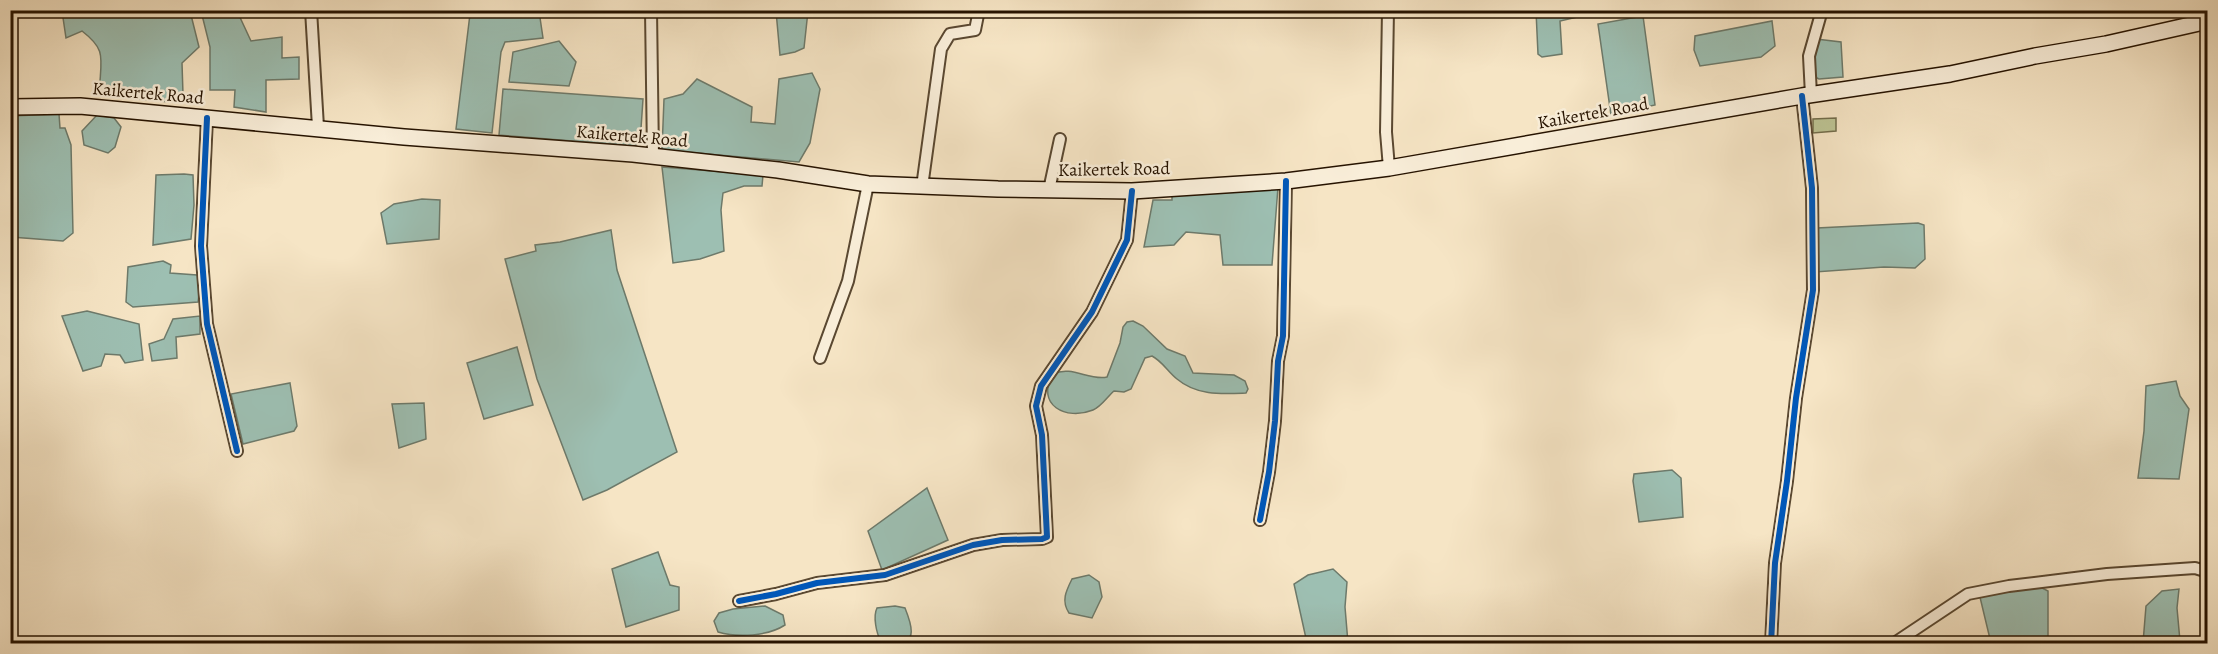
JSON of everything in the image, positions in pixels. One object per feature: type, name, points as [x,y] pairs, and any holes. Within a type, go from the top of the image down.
[{"type":"main road","name":"Kaikertek Road","points":[[10,107],[80,106],[404,137],[653,156],[778,170],[868,184],[1132,191],[1286,181],[1389,168],[1806,96],[1950,74],[2106,44],[2208,21]]},
{"type":"street","points":[[311,10],[318,127]]},
{"type":"street","points":[[651,10],[653,156]]},
{"type":"street","points":[[922,187],[941,49],[950,34],[975,30],[979,10]]},
{"type":"street","points":[[1388,10],[1386,132],[1389,168]]},
{"type":"street","points":[[1771,644],[1774,563],[1788,481],[1796,398],[1813,290],[1812,188],[1806,96],[1809,56],[1822,10]]},
{"type":"street","points":[[207,118],[201,246],[207,324],[237,451]]},
{"type":"street","points":[[1049,190],[1060,139]]},
{"type":"street","points":[[1260,520],[1269,472],[1275,421],[1278,361],[1283,336],[1286,181]]},
{"type":"street","points":[[819,358],[848,281],[868,184]]},
{"type":"street","points":[[739,601],[817,583],[885,575],[973,544],[1047,537],[1042,435],[1036,406],[1041,386],[1092,312],[1127,240],[1132,191]]},
{"type":"street","points":[[1893,644],[1968,594],[2009,586],[2107,574],[2195,568],[2208,572]]},
{"type":"green space","points":[[1836,118],[1836,131],[1813,133],[1813,119]]},
{"type":"shaded area","points":[[487,10],[539,11],[543,38],[505,42],[501,52],[492,133],[456,129],[470,14]]},
{"type":"shaded area","points":[[1536,10],[1603,11],[1560,21],[1562,54],[1542,57],[1538,54]]},
{"type":"shaded area","points":[[62,11],[190,11],[199,47],[182,63],[183,94],[173,95],[169,102],[114,95],[100,81],[101,58],[98,47],[82,31],[66,38]]},
{"type":"shaded area","points":[[201,11],[237,11],[251,41],[282,37],[282,58],[299,57],[299,79],[266,80],[266,112],[234,107],[235,90],[210,90],[210,47]]},
{"type":"shaded area","points":[[776,11],[808,11],[804,48],[780,55]]},
{"type":"shaded area","points":[[1643,16],[1655,105],[1611,115],[1598,24]]},
{"type":"shaded area","points":[[1772,21],[1775,46],[1761,57],[1700,66],[1694,50],[1695,36]]},
{"type":"shaded area","points":[[1816,39],[1841,42],[1843,77],[1819,79],[1811,75]]},
{"type":"shaded area","points":[[559,41],[576,62],[569,86],[509,82],[513,52]]},
{"type":"shaded area","points":[[812,73],[820,89],[810,143],[799,162],[662,150],[664,99],[683,94],[697,79],[752,107],[751,122],[775,124],[779,79]]},
{"type":"shaded area","points":[[503,89],[643,99],[640,143],[634,146],[499,135]]},
{"type":"shaded area","points":[[59,114],[60,128],[65,128],[71,145],[73,233],[63,241],[11,237],[11,116]]},
{"type":"shaded area","points":[[97,115],[114,118],[121,127],[115,147],[108,153],[84,145],[82,131]]},
{"type":"shaded area","points":[[662,167],[763,175],[762,186],[744,186],[723,193],[721,210],[724,251],[700,259],[673,263]]},
{"type":"shaded area","points":[[156,175],[193,175],[194,205],[191,239],[153,245]]},
{"type":"shaded area","points":[[1278,187],[1272,265],[1223,265],[1220,235],[1186,232],[1174,245],[1144,247],[1153,200],[1172,200],[1172,192]]},
{"type":"shaded area","points":[[422,199],[440,200],[439,239],[387,244],[381,213],[394,204]]},
{"type":"shaded area","points":[[1918,223],[1924,225],[1925,259],[1915,268],[1884,267],[1815,272],[1817,228]]},
{"type":"shaded area","points":[[611,230],[617,270],[677,452],[607,490],[583,500],[537,379],[505,259],[536,251],[535,245],[560,242]]},
{"type":"shaded area","points":[[163,261],[171,265],[170,273],[197,275],[201,280],[198,302],[133,307],[126,302],[128,267]]},
{"type":"shaded area","points":[[87,311],[139,324],[143,360],[125,363],[120,355],[105,354],[101,366],[83,371],[62,316]]},
{"type":"shaded area","points":[[200,316],[200,334],[176,337],[177,358],[152,361],[149,344],[164,339],[173,319]]},
{"type":"shaded area","points":[[1133,321],[1143,326],[1167,349],[1185,356],[1193,373],[1234,375],[1245,381],[1248,389],[1246,393],[1210,393],[1185,385],[1152,356],[1145,358],[1131,389],[1124,392],[1114,391],[1096,409],[1073,413],[1056,408],[1048,394],[1048,385],[1053,374],[1067,371],[1100,378],[1107,377],[1120,343],[1123,327],[1127,322]]},
{"type":"shaded area","points":[[517,347],[533,405],[484,419],[467,363]]},
{"type":"shaded area","points":[[2176,381],[2180,396],[2189,409],[2179,479],[2138,478],[2144,431],[2146,386]]},
{"type":"shaded area","points":[[290,383],[297,426],[294,431],[243,444],[231,394]]},
{"type":"shaded area","points":[[424,403],[426,439],[399,448],[392,404]]},
{"type":"shaded area","points":[[1672,470],[1681,478],[1683,517],[1639,522],[1634,474]]},
{"type":"shaded area","points":[[927,488],[948,540],[882,570],[868,531]]},
{"type":"shaded area","points":[[658,552],[670,585],[679,587],[679,610],[626,627],[612,569]]},
{"type":"shaded area","points":[[1333,569],[1347,582],[1345,607],[1348,643],[1307,643],[1294,584],[1308,575]]},
{"type":"shaded area","points":[[1089,575],[1099,582],[1102,597],[1092,618],[1069,613],[1065,600],[1072,579]]},
{"type":"shaded area","points":[[2034,584],[2048,591],[2048,638],[1990,639],[1979,593]]},
{"type":"shaded area","points":[[2179,589],[2177,608],[2180,641],[2192,643],[2143,643],[2146,606],[2162,591]]},
{"type":"shaded area","points":[[765,606],[783,615],[785,625],[770,632],[753,635],[718,632],[714,621],[719,613],[733,609]]},
{"type":"shaded area","points":[[895,606],[905,608],[911,626],[910,637],[903,643],[886,644],[881,641],[878,634],[876,611],[877,608]]},
{"type":"cycle path","points":[[1771,644],[1775,563],[1796,398],[1813,290],[1812,188],[1802,96]]},
{"type":"cycle path","points":[[207,118],[201,246],[207,324],[237,451]]},
{"type":"cycle path","points":[[1260,520],[1269,472],[1275,421],[1278,361],[1283,336],[1286,181]]},
{"type":"cycle path","points":[[739,601],[817,583],[885,575],[973,545],[1002,540],[1047,537],[1042,435],[1036,406],[1041,386],[1092,312],[1127,240],[1132,191]]}]
